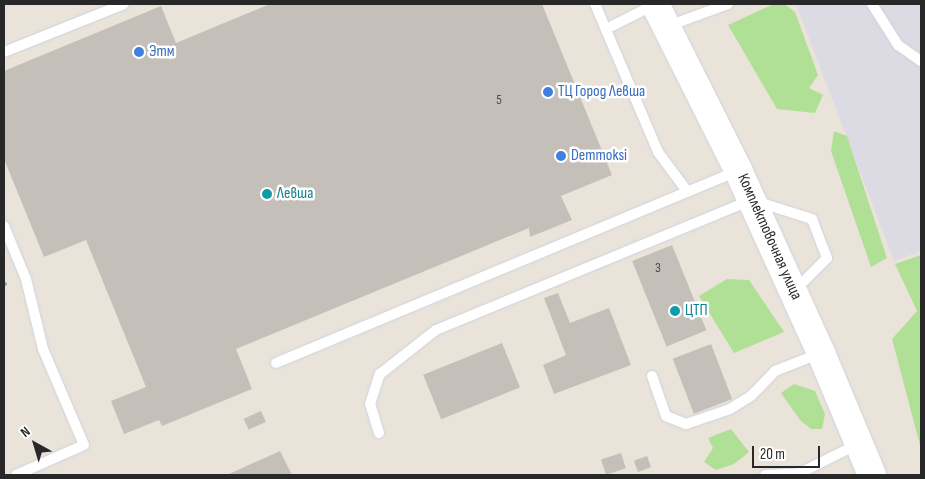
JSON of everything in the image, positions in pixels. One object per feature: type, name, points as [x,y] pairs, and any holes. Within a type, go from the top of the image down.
[{"type":"street","name":"Комплектовочная улица","points":[[659,12],[752,200],[822,353],[872,475]]},
{"type":"lane","points":[[4,52],[124,4]]},
{"type":"lane","points":[[595,4],[658,152],[687,192]]},
{"type":"lane","points":[[606,29],[659,12],[728,4]]},
{"type":"lane","points":[[876,5],[898,45],[921,61]]},
{"type":"lane","points":[[276,363],[738,170]]},
{"type":"lane","points":[[379,433],[370,404],[380,374],[436,330],[752,200],[812,219],[827,258],[793,291]]},
{"type":"lane","points":[[4,226],[26,279],[44,349],[84,445],[16,475]]},
{"type":"lane","points":[[652,376],[666,416],[686,424],[730,409],[752,395],[776,371],[822,353]]},
{"type":"lane","points":[[765,475],[800,473],[859,444]]},
{"type":"shaded area","points":[[796,4],[921,4],[921,251],[894,261]]},
{"type":"green space","points":[[774,4],[784,4],[795,12],[818,75],[809,88],[823,95],[815,113],[777,109],[728,25]]},
{"type":"green space","points":[[834,131],[847,136],[887,258],[871,267],[831,151]]},
{"type":"green space","points":[[921,255],[921,449],[892,339],[917,311],[895,264]]},
{"type":"green space","points":[[727,279],[749,280],[784,332],[734,353],[699,296]]},
{"type":"green space","points":[[794,384],[815,391],[825,414],[822,429],[811,429],[800,420],[781,393]]},
{"type":"green space","points":[[731,429],[749,452],[734,464],[716,470],[704,462],[713,448],[708,438]]},
{"type":"building","name":"Левша","points":[[270,4],[542,4],[612,175],[561,196],[572,220],[530,237],[529,228],[236,349],[252,389],[162,426],[159,420],[124,434],[111,401],[146,387],[86,240],[44,257],[4,159],[4,71],[161,6],[176,43]]},
{"type":"building","name":"ЦТП","points":[[672,245],[706,330],[667,346],[632,261]]},
{"type":"building","points":[[558,293],[570,323],[609,308],[631,365],[554,394],[543,365],[566,355],[544,298]]},
{"type":"building","points":[[502,343],[520,388],[441,419],[423,375]]},
{"type":"building","points":[[711,344],[732,399],[694,414],[673,359]]},
{"type":"building","points":[[261,411],[266,422],[249,430],[244,419]]},
{"type":"building","points":[[280,451],[292,475],[227,475]]},
{"type":"building","points":[[621,453],[626,468],[606,475],[601,459]]},
{"type":"building","points":[[647,456],[651,467],[638,472],[634,461]]},
{"type":"place","name":"Этм","points":[[139,52]]},
{"type":"place","name":"ТЦ Город Левша","points":[[548,92]]},
{"type":"place","name":"Demmoksi","points":[[561,156]]},
{"type":"place","name":"Левша","points":[[267,194]]},
{"type":"place","name":"ЦТП","points":[[675,311]]}]
